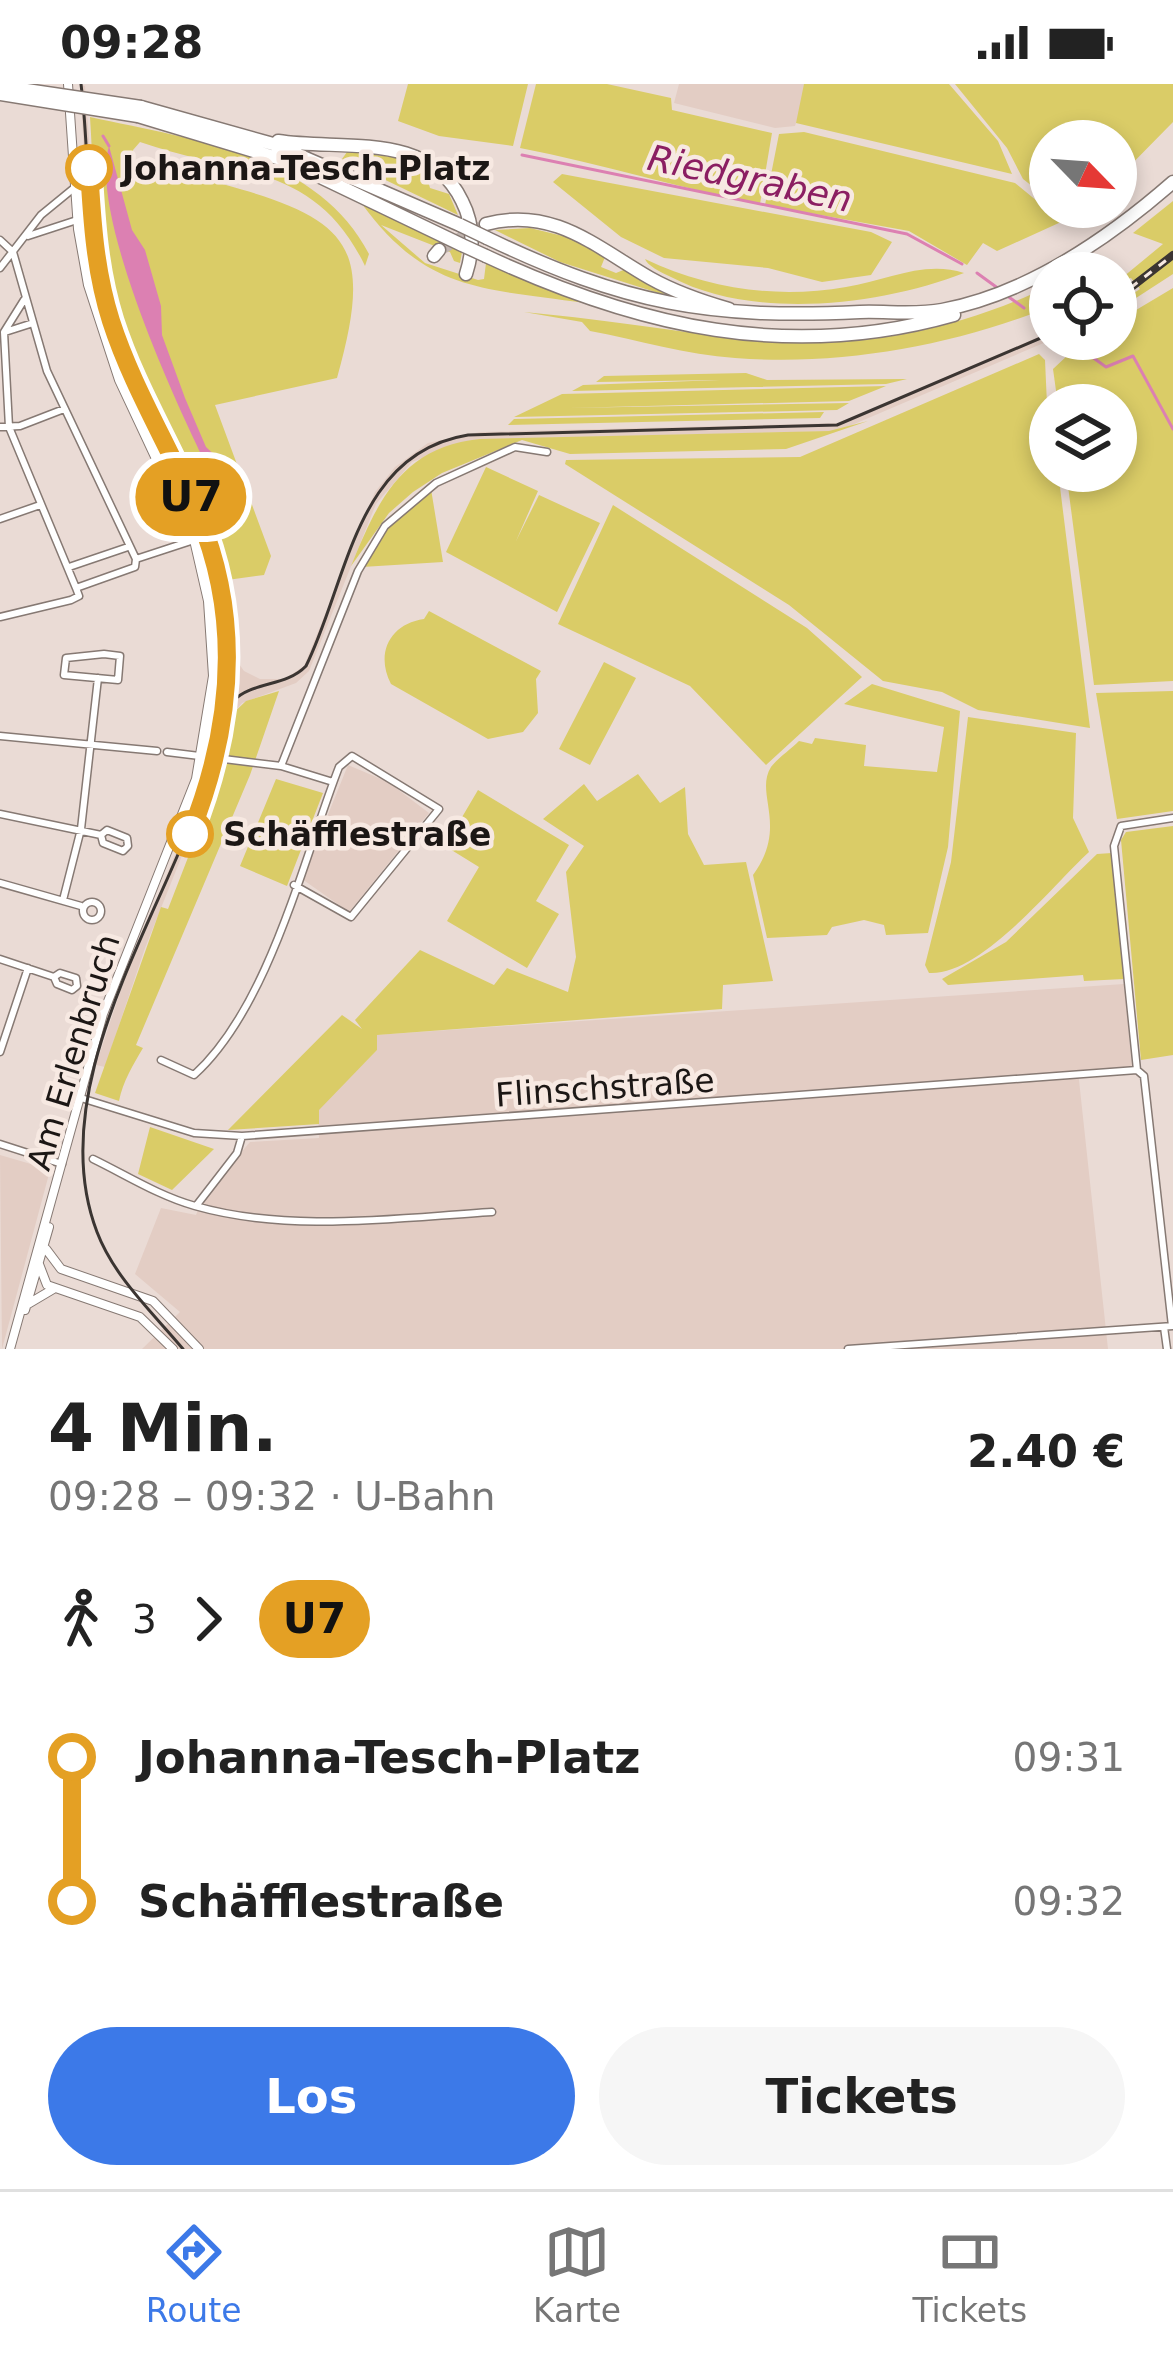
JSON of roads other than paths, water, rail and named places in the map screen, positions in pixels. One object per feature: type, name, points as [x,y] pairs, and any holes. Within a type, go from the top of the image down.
[{"type":"highway","points":[[0,90],[253,136],[393,149],[430,162],[453,185],[468,215],[471,249],[466,274]]},
{"type":"highway","points":[[140,112],[286,161],[486,256],[605,306],[724,335],[826,339],[952,311],[1029,284]]},
{"type":"highway","points":[[253,136],[460,225],[487,231],[625,295],[697,311],[753,316],[952,311],[1074,255],[1173,182]]},
{"type":"highway","points":[[1091,252],[1173,193]]},
{"type":"highway","points":[[487,231],[528,218],[557,224],[665,286],[753,316]]},
{"type":"main road","name":"Am Erlenbruch","points":[[10,1348],[112,988],[202,757],[213,645],[194,540],[110,357],[88,285],[77,220],[68,84]]},
{"type":"main road","name":"Am Erlenbruch","points":[[10,1348],[40,1271],[51,1207]]},
{"type":"main road","points":[[46,1249],[62,1269]]},
{"type":"main road","points":[[37,1257],[40,1271],[55,1288],[140,1317],[173,1349]]},
{"type":"main road","points":[[30,1279],[40,1271],[62,1269],[153,1301],[199,1349]]},
{"type":"main road","points":[[88,1299],[85,1284],[94,1280]]},
{"type":"main road","points":[[27,1305],[55,1288]]},
{"type":"street","points":[[0,268],[41,215],[75,188]]},
{"type":"street","points":[[28,236],[77,220]]},
{"type":"street","points":[[0,240],[14,252],[30,324],[64,409],[136,559],[135,567],[76,588]]},
{"type":"street","points":[[0,617],[80,596],[4,427],[2,333],[24,300]]},
{"type":"street","points":[[2,333],[30,324]]},
{"type":"street","points":[[4,427],[64,409]]},
{"type":"street","points":[[281,766],[358,571],[385,526],[436,483],[515,447],[547,452]]},
{"type":"street","points":[[0,519],[40,505]]},
{"type":"street","points":[[136,559],[194,540]]},
{"type":"street","points":[[68,567],[128,547]]},
{"type":"street","points":[[120,656],[118,680],[98,678],[64,675],[65,658],[120,656]]},
{"type":"street","points":[[63,900],[81,829],[98,678]]},
{"type":"street","points":[[0,736],[157,751]]},
{"type":"street","points":[[166,752],[281,766],[333,782]]},
{"type":"street","points":[[161,1060],[189,1076],[201,1067],[244,1005],[343,760],[355,757],[439,808],[351,917],[294,885]]},
{"type":"street","points":[[0,814],[101,835]]},
{"type":"street","points":[[1167,1349],[1170,1326],[1144,1076],[1137,1070],[1116,832],[1130,822],[1173,818]]},
{"type":"street","points":[[107,830],[127,838],[128,846],[123,851],[103,843],[101,835],[107,830]]},
{"type":"street","points":[[0,883],[81,906]]},
{"type":"street","points":[[0,959],[54,976]]},
{"type":"street","points":[[0,1052],[28,968]]},
{"type":"street","name":"Flinschstraße","points":[[80,1098],[194,1132],[242,1136],[1137,1070]]},
{"type":"street","points":[[196,1206],[237,1153],[242,1136]]},
{"type":"street","points":[[0,1144],[62,1164]]},
{"type":"street","points":[[93,1159],[196,1206],[231,1215],[329,1222],[492,1212]]},
{"type":"street","points":[[848,1349],[1170,1326]]},
{"type":"waterway","points":[[103,136],[109,146]]},
{"type":"waterway","name":"Riedgraben","points":[[522,155],[907,234],[962,264]]},
{"type":"waterway","name":"Riedgraben","points":[[977,273],[999,289]]},
{"type":"waterway","name":"Riedgraben","points":[[1006,295],[1024,308]]},
{"type":"waterway","name":"Riedgraben","points":[[1096,360],[1106,367],[1123,360]]},
{"type":"waterway","name":"Riedgraben","points":[[1135,360],[1173,429]]},
{"type":"tunnel","points":[[439,250],[486,224]]},
{"type":"tram line","points":[[81,84],[100,293],[126,372],[208,558],[221,607],[226,659],[223,715]]},
{"type":"tram line","points":[[183,1349],[124,1279],[97,1232],[85,1183],[83,1133],[91,1082],[123,980],[185,838],[227,710],[241,695],[289,678],[306,666],[360,525],[378,494],[401,467],[430,447],[468,435],[837,425],[1029,343]]},
{"type":"railway","points":[[1137,283],[1173,255]]},
{"type":"metro line","name":"U7","points":[[89,168],[94,247],[110,317],[128,367],[199,515],[224,611],[229,666],[226,715],[210,781],[190,834]]},
{"type":"place","name":"Johanna-Tesch-Platz","points":[[89,168]]},
{"type":"place","name":"Schäfflestraße","points":[[190,834]]}]
